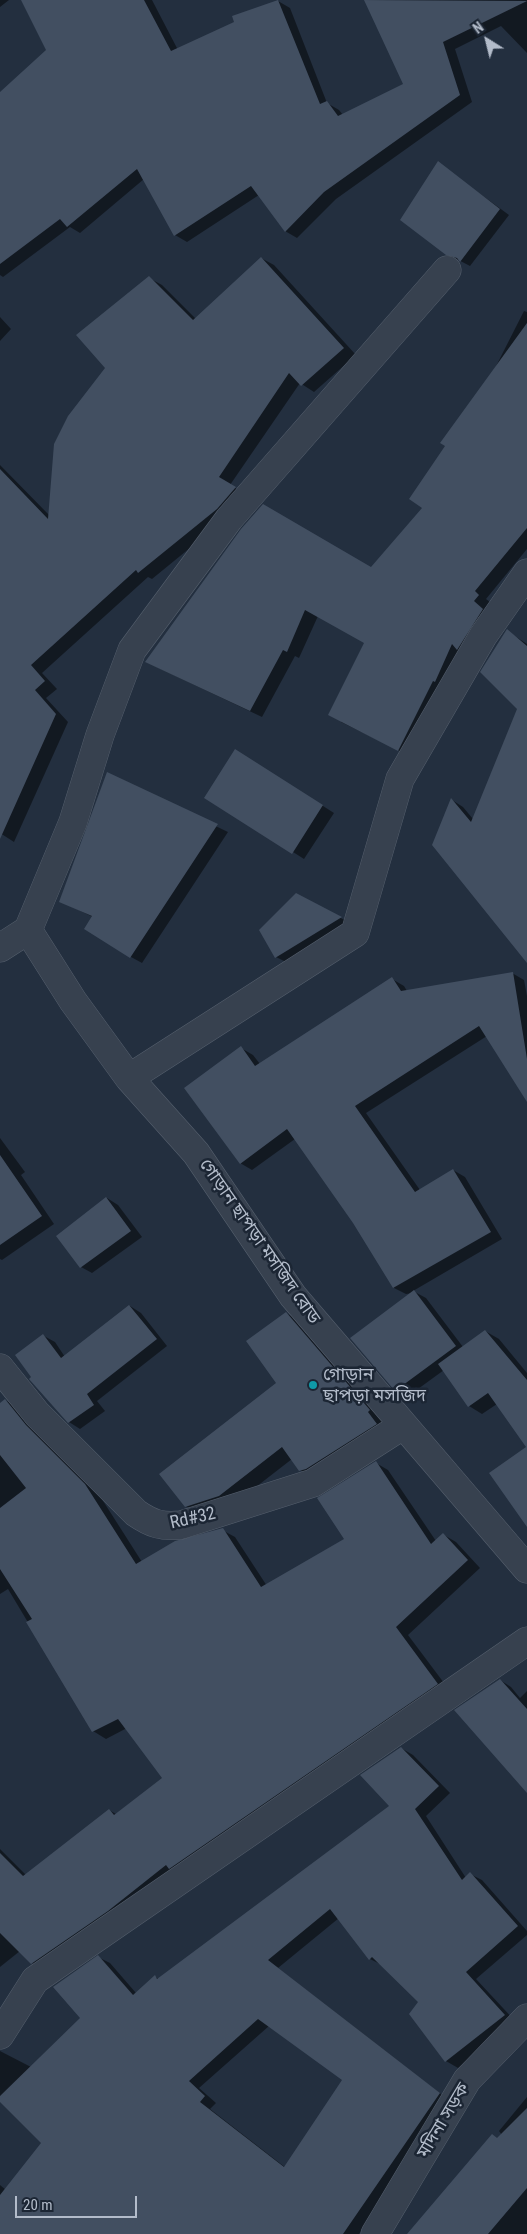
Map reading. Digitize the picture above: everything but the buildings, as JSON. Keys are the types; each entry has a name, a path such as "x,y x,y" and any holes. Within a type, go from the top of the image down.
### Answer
{"street":[{"path":"0,948 28,930 74,822 100,735 132,650 229,519 447,270"},
{"path":"129,1078 355,934 400,779 483,636 527,573"},
{"name":"গোড়ান ছাপড়া মসজিদ রোড","path":"28,930 74,1001 129,1078 196,1152 293,1296 402,1426 527,1569"},
{"name":"Rd#32","path":"0,1368 37,1414 136,1513 151,1524 166,1527 181,1525 312,1484 402,1426"},
{"path":"0,2036 35,1980 527,1642"},
{"name":"মদিনা সড়ক","path":"375,2234 467,2080 527,2018"}],"place":[{"name":"গোড়ান ছাপড়া মসজিদ","path":"313,1385"}]}
